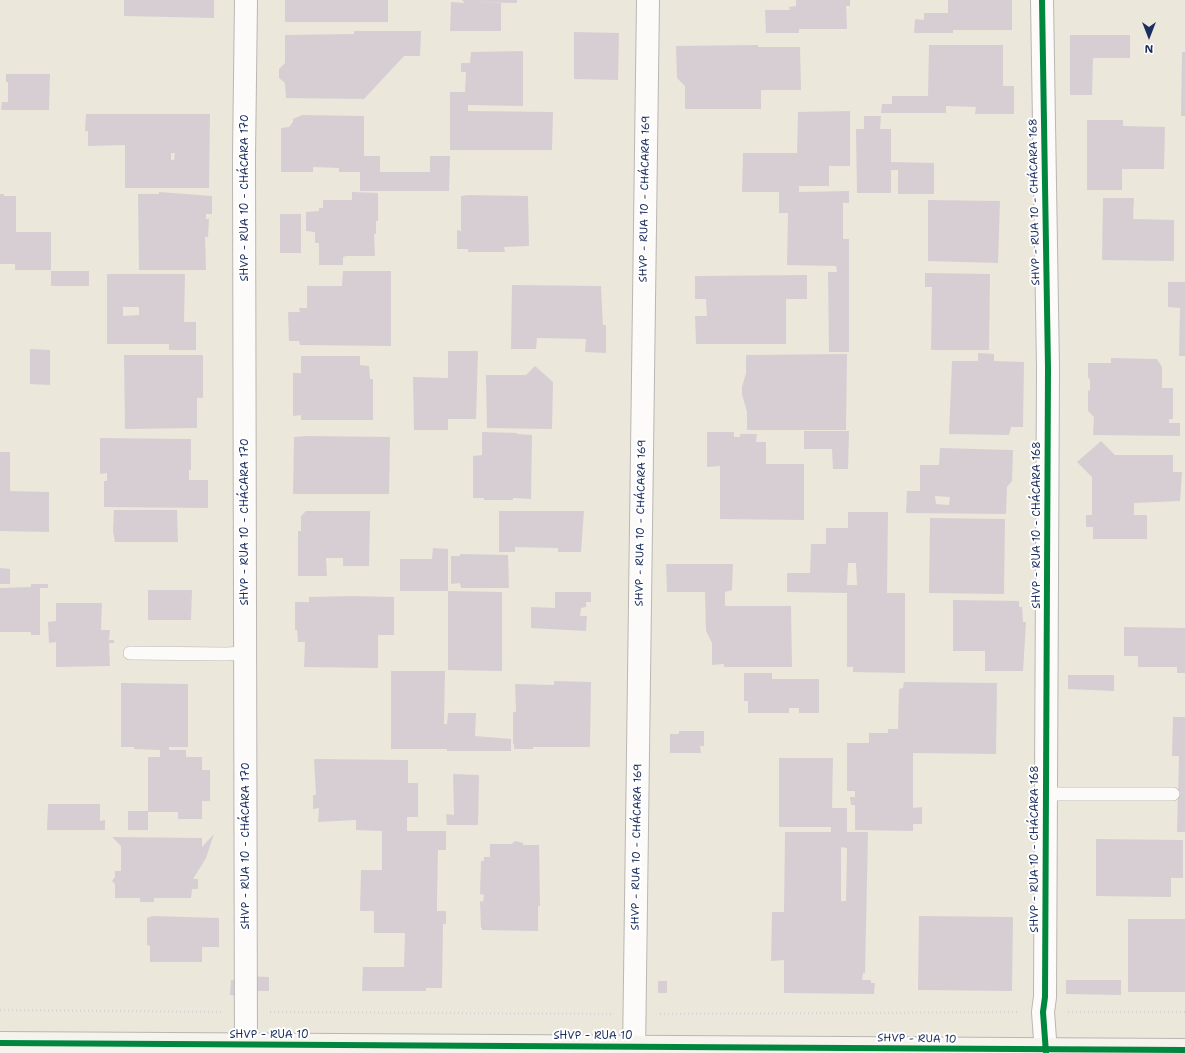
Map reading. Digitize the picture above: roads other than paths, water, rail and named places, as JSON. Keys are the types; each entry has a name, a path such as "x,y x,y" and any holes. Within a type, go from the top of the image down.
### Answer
{"street":[{"name":"SHVP - RUA 10 - CHÁCARA 170","path":"246,0 244,157 246,1049"},
{"name":"SHVP - RUA 10 - CHÁCARA 169","path":"633,1050 648,0"},
{"name":"SHVP - RUA 10 - CHÁCARA 168","path":"1042,0 1048,368 1045,998 1043,1012 1046,1052"},
{"name":"SHVP - RUA 10","path":"0,1043 246,1049 1046,1052 1185,1050"}],"lane":[{"path":"130,653 245,653"},
{"path":"1045,794 1173,794"}]}
